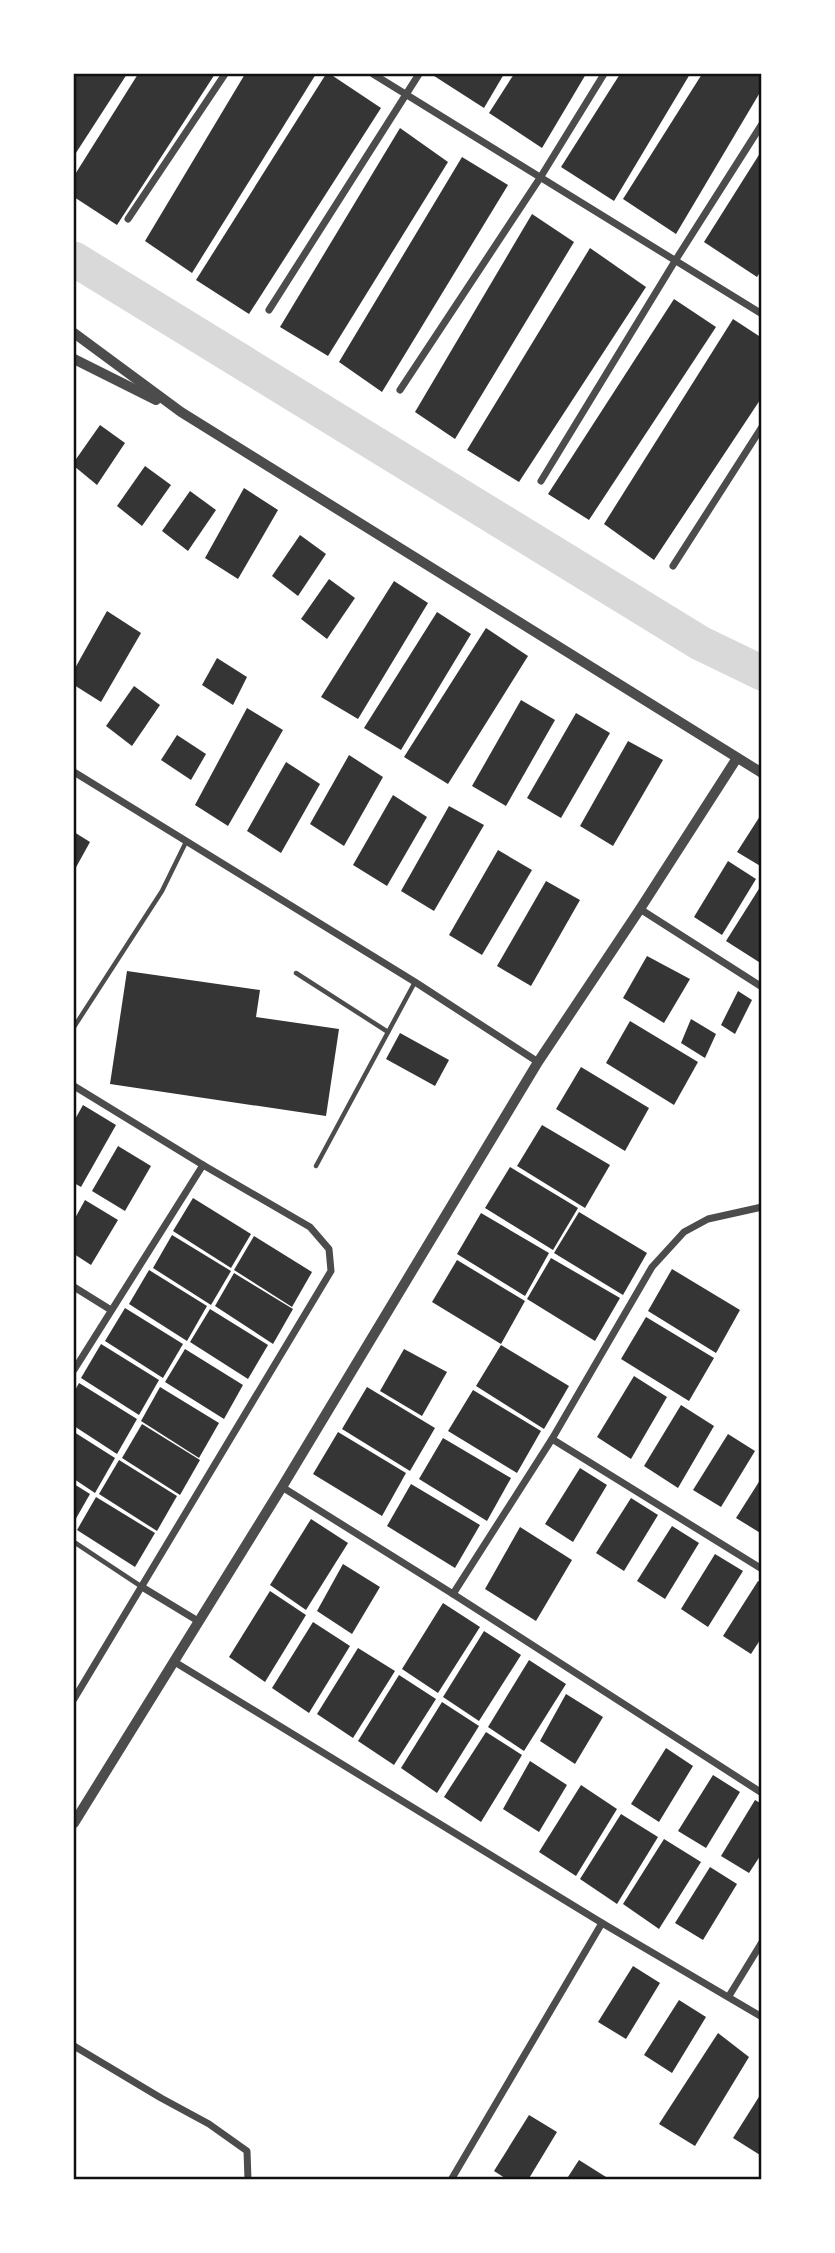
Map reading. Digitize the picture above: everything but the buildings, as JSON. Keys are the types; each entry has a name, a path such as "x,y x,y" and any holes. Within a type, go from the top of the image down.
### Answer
{"street":[{"path":"128,219 225,74"},
{"path":"373,74 761,314"},
{"path":"269,310 419,74"},
{"path":"400,390 540,178 604,74"},
{"path":"541,481 761,124"},
{"path":"74,332 181,412 761,773"},
{"path":"74,359 181,412"},
{"path":"673,566 761,427"},
{"path":"74,1823 282,1487 538,1062 737,758"},
{"path":"74,772 415,982 538,1062"},
{"path":"640,909 761,987"},
{"path":"74,1086 310,1227 329,1249 331,1271 74,1699"},
{"path":"74,1370 203,1165"},
{"path":"453,1594 552,1439 652,1267 684,1232 708,1219 761,1208"},
{"path":"74,1287 111,1310"},
{"path":"552,1439 761,1570"},
{"path":"282,1487 761,1793"},
{"path":"142,1587 198,1621"},
{"path":"173,1661 761,2017"},
{"path":"451,2179 602,1923"},
{"path":"729,1996 761,1942"},
{"path":"74,2046 209,2124 247,2151 248,2179"}],"lane":[{"path":"74,1027 162,891 186,842"},
{"path":"296,973 388,1032"},
{"path":"316,1166 415,982"},
{"path":"74,1542 142,1587"}],"waterway":[{"path":"74,259 700,643 762,673"}]}
